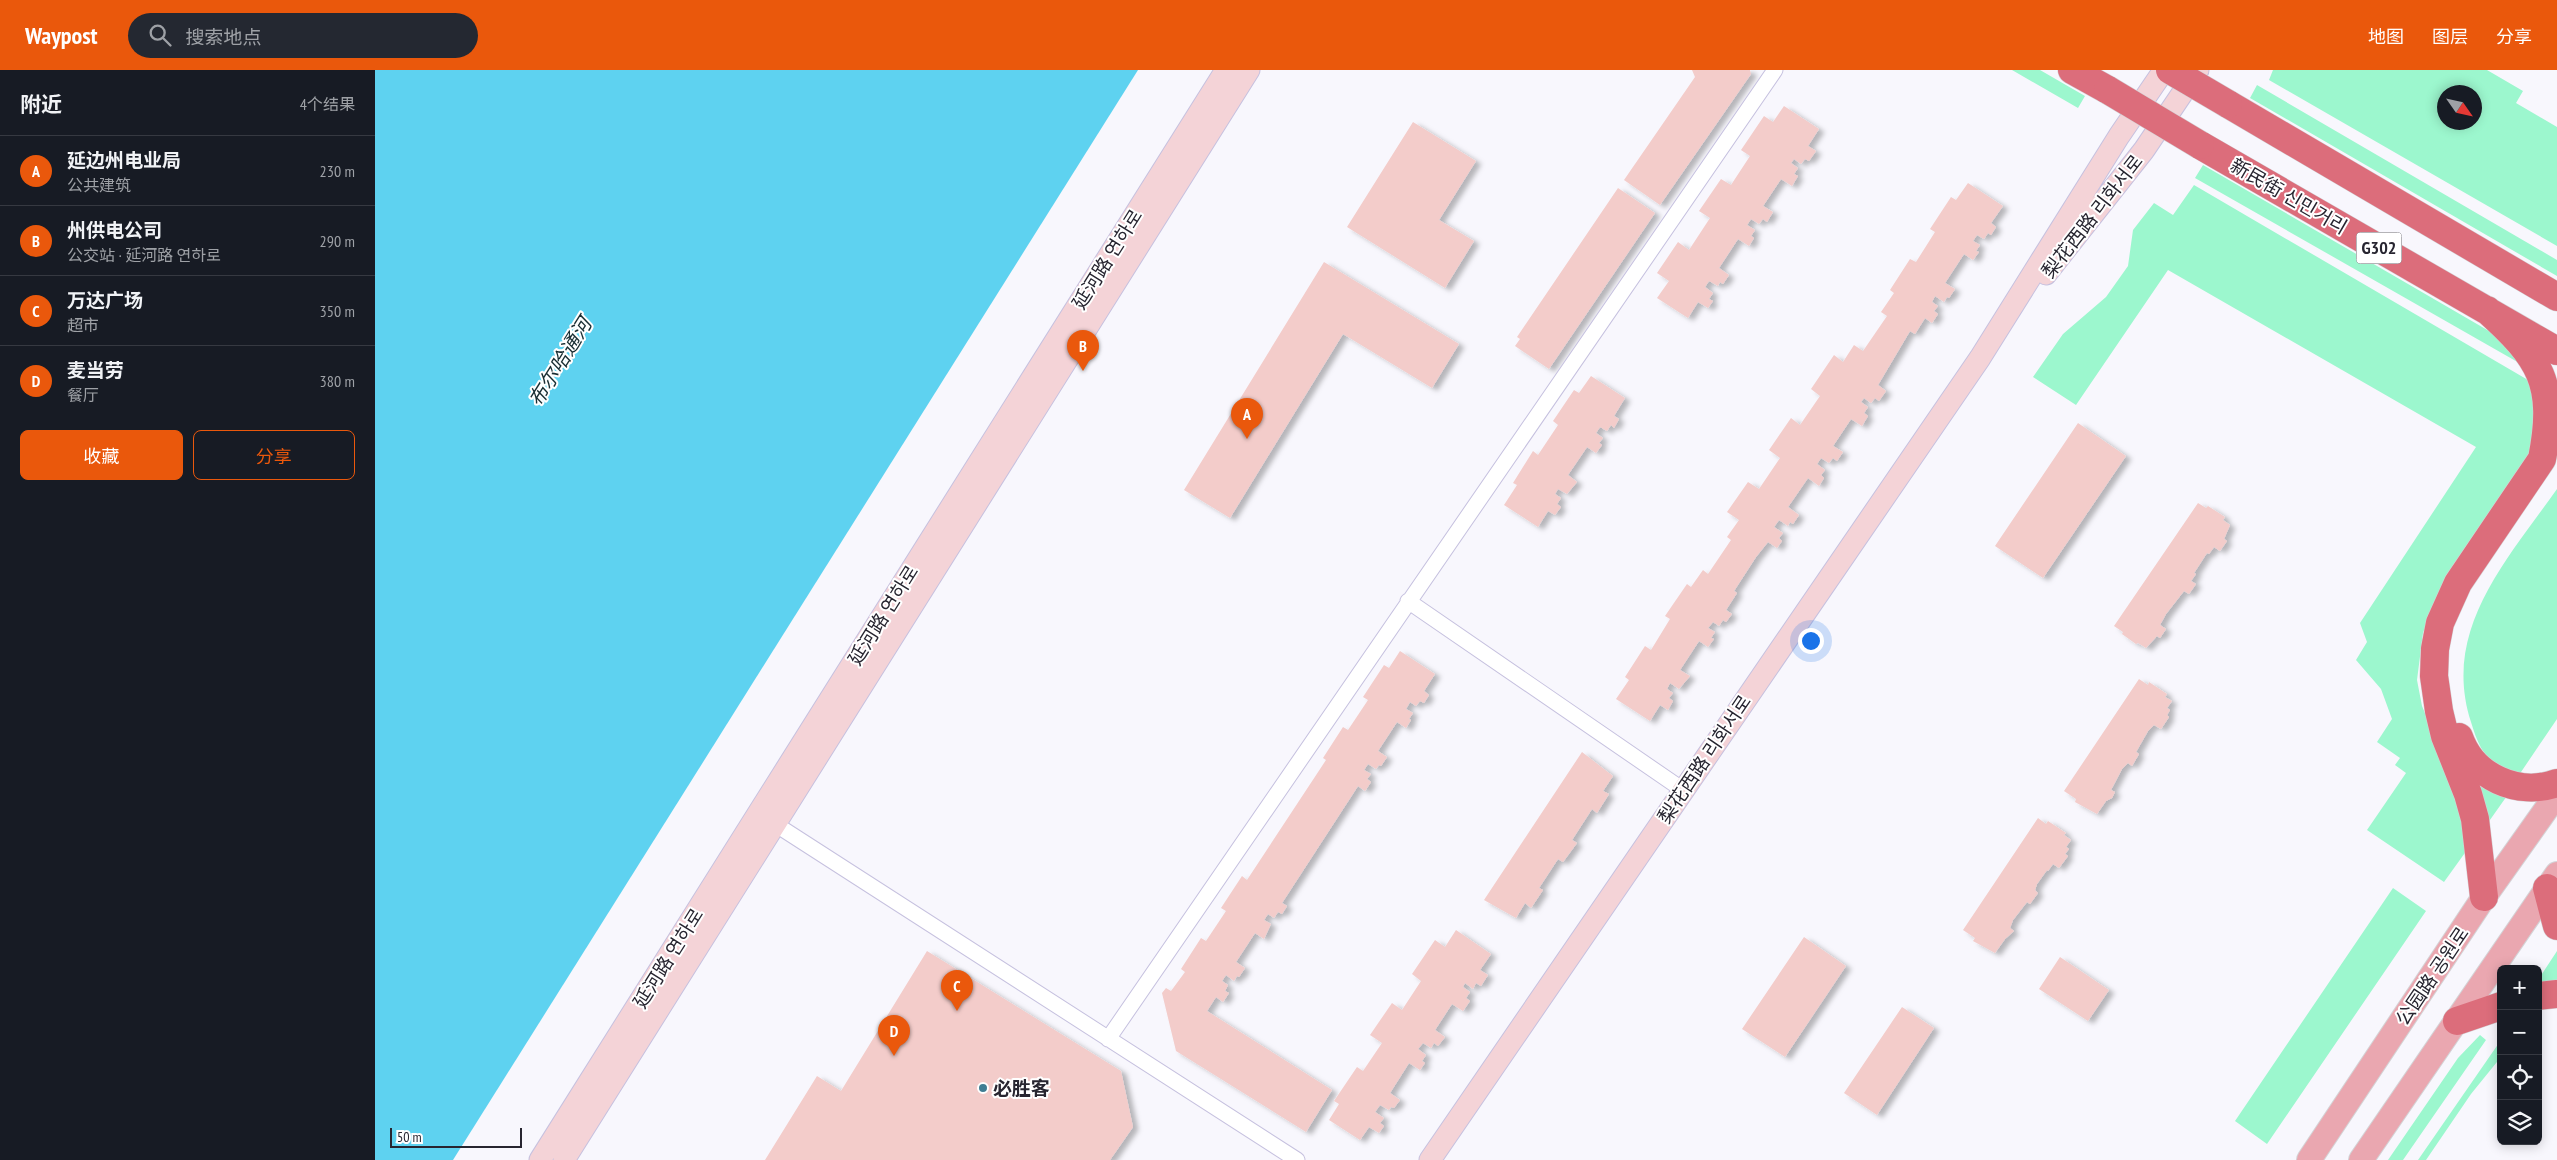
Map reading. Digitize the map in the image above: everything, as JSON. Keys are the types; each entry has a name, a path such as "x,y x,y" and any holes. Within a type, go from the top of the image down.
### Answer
{"highway":[{"name":"新民街 신민거리","path":"2072,70 2557,351"},
{"name":"G302","path":"2170,70 2555,296"},
{"path":"2484,897 2475,819 2468,794 2447,745 2439,711 2434,676 2435,649 2446,607 2458,583 2542,459 2555,410 2552,386 2545,368 2523,343 2487,310"},
{"path":"2557,460 2464,601 2451,646 2448,694 2461,742 2482,771 2499,782 2521,787 2546,787 2557,782"},
{"path":"2552,881 2557,926"},
{"path":"2542,996 2557,994"},
{"path":"2457,1021 2497,1007"}],"main road":[{"name":"延河路 연하로","path":"541,1160 1226,70"},
{"name":"延河路 연하로","path":"564,1160 1249,70"},
{"name":"梨花西路 리화서로","path":"1430,1160 1980,358 2119,136 2164,70"},
{"name":"梨花西路 리화서로","path":"1980,358 2144,150 2198,70"},
{"name":"公园路 공원로","path":"2309,1160 2484,897 2557,794"},
{"path":"2361,1160 2552,881"}],"street":[{"path":"1108,1039 1775,70"},
{"path":"1408,601 1683,790"},
{"path":"775,824 1297,1160"}],"green space":[{"path":"2012,70 2040,70 2085,96 2078,108"},
{"path":"2273,70 2487,70 2523,91 2516,103 2557,127 2557,246 2269,80"},
{"path":"2257,85 2557,260 2557,276 2250,98"},
{"path":"2203,165 2489,331 2501,339 2528,368 2195,178"},
{"path":"2194,185 2540,387 2529,455 2433,606 2423,633 2417,680 2422,706 2454,782 2467,850 2444,882 2367,830 2406,773 2395,765 2400,758 2377,742 2392,719 2381,689 2356,660 2367,642 2360,623 2476,447 2168,270 2076,405 2033,377 2063,334 2106,297 2128,266 2133,230 2154,203 2173,215"},
{"path":"2557,489 2557,719 2519,775 2493,762 2478,742 2471,722 2464,688 2465,657 2472,627 2484,598 2518,542"},
{"path":"2477,779 2509,793 2485,827"},
{"path":"2393,888 2426,911 2267,1144 2235,1121"},
{"path":"2557,951 2557,985 2542,987 2542,974"},
{"path":"2480,1035 2486,1040 2403,1160 2388,1160 2458,1058"},
{"path":"2497,1046 2497,1062 2471,1094 2426,1160 2418,1160"}],"water":[{"name":"布尔哈通河","path":"375,70 1138,70 453,1160 375,1160"}],"building":[{"path":"1692,70 1750,70 1751,74 1660,205 1624,180 1695,77"},
{"path":"1784,106 1819,129 1808,146 1816,151 1809,161 1805,159 1801,164 1794,159 1791,163 1798,168 1794,174 1798,176 1792,186 1781,179 1763,206 1773,212 1767,222 1763,219 1759,224 1751,219 1747,225 1755,230 1751,236 1754,238 1749,246 1738,239 1719,268 1729,275 1723,284 1720,282 1718,286 1709,281 1705,287 1713,293 1709,299 1713,301 1708,308 1698,302 1688,318 1657,298 1669,281 1657,273 1678,242 1689,250 1710,218 1699,211 1721,179 1731,185 1750,156 1741,150 1764,116 1773,122"},
{"path":"1413,122 1476,161 1439,220 1474,241 1445,288 1347,227"},
{"path":"1968,183 2003,206 1991,223 1996,227 1991,235 1988,233 1984,239 1977,235 1973,241 1980,245 1976,251 1979,252 1973,260 1964,254 1945,283 1955,289 1949,298 1947,297 1944,302 1935,296 1932,302 1938,306 1934,311 1938,314 1932,323 1925,318 1915,334 1910,331 1878,385 1886,391 1879,401 1875,398 1871,403 1864,398 1861,402 1868,407 1864,413 1868,416 1862,426 1851,419 1833,446 1843,452 1837,461 1833,458 1829,463 1821,458 1817,464 1825,470 1821,475 1824,478 1819,486 1808,478 1788,507 1799,515 1793,524 1790,522 1788,526 1779,520 1774,527 1783,533 1779,538 1782,541 1777,548 1768,542 1756,557 1734,591 1737,593 1726,610 1732,614 1726,622 1723,620 1719,626 1713,622 1708,628 1715,632 1711,638 1714,639 1708,647 1699,641 1680,670 1690,676 1679,689 1670,683 1667,689 1673,693 1669,698 1673,701 1668,710 1660,705 1650,721 1616,699 1629,680 1625,677 1645,646 1651,650 1670,619 1665,616 1687,584 1691,587 1703,570 1708,574 1731,540 1727,537 1739,520 1727,512 1748,482 1759,489 1780,458 1769,450 1791,418 1800,425 1820,396 1811,389 1834,355 1843,362 1854,345 1863,351 1887,316 1881,312 1894,293 1890,290 1910,259 1916,262 1935,232 1930,229 1951,197 1956,200"},
{"path":"1618,188 1655,213 1549,369 1515,346 1520,339 1517,337"},
{"path":"1324,262 1459,344 1432,388 1343,334 1230,518 1184,490"},
{"path":"1591,376 1625,398 1614,416 1619,419 1614,428 1611,425 1607,431 1600,427 1596,433 1603,438 1599,443 1602,445 1596,453 1587,447 1568,475 1577,482 1567,494 1558,489 1555,494 1561,498 1557,504 1561,507 1555,515 1548,511 1538,527 1504,505 1517,485 1513,483 1533,451 1538,455 1558,425 1553,421 1574,390 1579,393"},
{"path":"2078,423 2126,456 2043,578 1995,546"},
{"path":"2198,503 2206,508 2208,506 2225,517 2223,520 2230,525 2224,539 2227,541 2220,551 2214,547 2209,554 2207,553 2191,581 2196,584 2189,594 2184,591 2166,614 2160,625 2166,629 2160,638 2157,636 2146,648 2138,643 2136,644 2114,626"},
{"path":"1400,651 1435,674 1424,691 1429,695 1424,703 1420,701 1416,706 1410,702 1406,709 1413,713 1406,728 1397,722 1378,751 1387,757 1381,766 1379,765 1376,769 1368,764 1364,770 1371,774 1367,779 1371,782 1365,791 1358,786 1282,903 1287,906 1282,914 1278,912 1274,918 1268,914 1264,920 1271,924 1264,939 1255,933 1236,962 1245,968 1239,977 1237,976 1234,981 1226,975 1222,981 1228,985 1225,991 1229,993 1223,1002 1216,997 1207,1011 1332,1090 1306,1132 1176,1051 1162,993 1166,988 1171,991 1185,972 1181,969 1201,938 1206,941 1226,911 1221,908 1242,876 1247,880 1326,760 1323,758 1343,727 1348,730 1368,700 1363,697 1384,665 1389,668"},
{"path":"2139,679 2148,685 2149,682 2167,694 2165,697 2172,701 2167,708 2170,710 2167,715 2169,717 2161,729 2154,725 2148,731 2136,752 2139,754 2132,766 2128,763 2122,769 2111,790 2115,792 2112,798 2106,801 2097,814 2075,802 2076,799 2064,791"},
{"path":"1582,752 1613,776 1603,791 1609,794 1597,813 1592,809 1572,840 1577,843 1563,862 1558,859 1539,888 1543,890 1531,908 1525,903 1516,918 1484,900"},
{"path":"2038,818 2046,824 2048,821 2066,833 2064,835 2071,840 2066,847 2069,849 2065,854 2068,856 2059,868 2053,864 2047,870 2037,884 2035,890 2038,893 2030,904 2027,902 2013,920 2010,928 2014,931 2005,939 1995,953 1973,941 1975,938 1963,930"},
{"path":"1456,930 1491,954 1480,970 1488,975 1481,986 1476,983 1473,989 1465,983 1463,987 1470,992 1466,998 1470,1001 1463,1011 1452,1004 1435,1030 1445,1037 1438,1046 1434,1043 1431,1048 1423,1043 1418,1049 1426,1055 1422,1061 1425,1063 1420,1070 1409,1063 1390,1093 1400,1100 1394,1108 1391,1107 1389,1110 1380,1105 1375,1112 1384,1118 1380,1123 1384,1126 1379,1133 1369,1127 1360,1140 1329,1120 1339,1104 1334,1101 1357,1067 1363,1071 1382,1043 1370,1035 1392,1003 1402,1010 1421,981 1412,974 1435,940 1445,947"},
{"path":"1804,937 1846,966 1785,1057 1742,1029"},
{"path":"927,951 1121,1071 1133,1127 1110,1160 765,1160 817,1076 841,1091"},
{"path":"2060,957 2109,990 2088,1021 2039,989"},
{"path":"1902,1007 1934,1028 1877,1115 1844,1093"}],"place":[{"name":"州供电公司","path":"1083,371"},
{"name":"延边州电业局","path":"1247,439"},
{"name":"万达广场","path":"957,1011"},
{"name":"麦当劳","path":"894,1056"},
{"name":"必胜客","path":"983,1088"}]}
